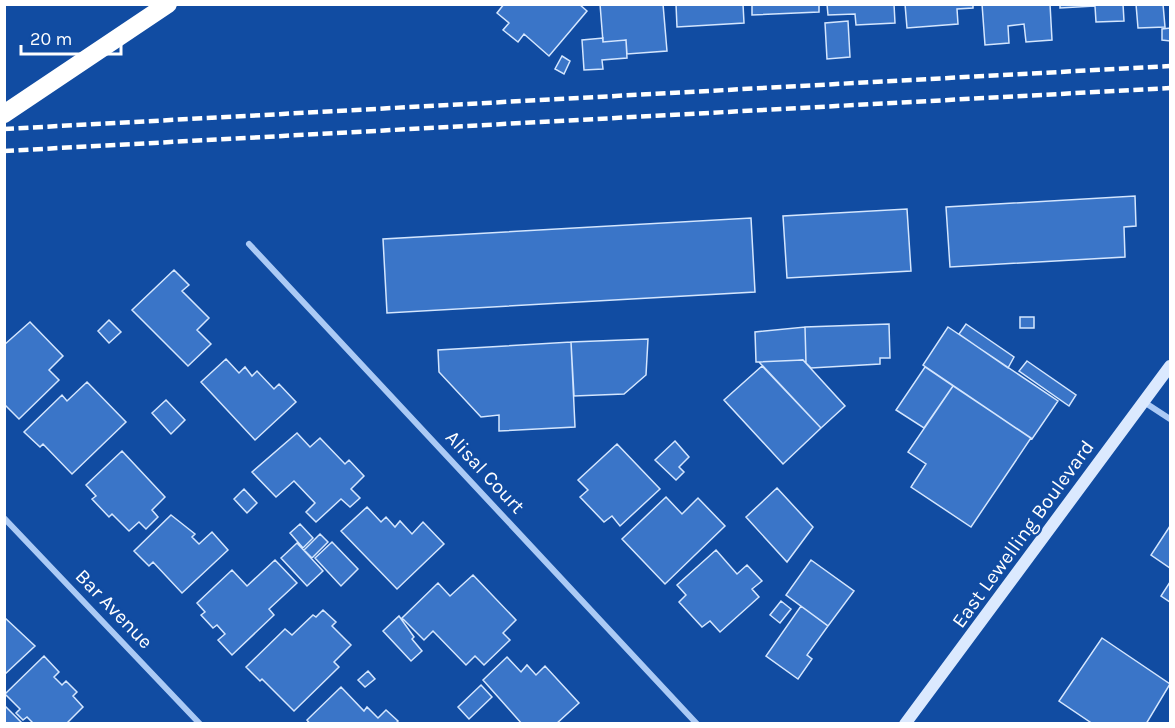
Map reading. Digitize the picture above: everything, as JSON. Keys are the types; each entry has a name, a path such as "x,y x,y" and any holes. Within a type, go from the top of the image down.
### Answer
{"highway":[{"path":"4,114 168,4"}],"main road":[{"name":"East Lewelling Boulevard","path":"906,723 1170,366"}],"street":[{"name":"Alisal Court","path":"249,244 697,723"},
{"path":"1144,402 1170,419"},
{"name":"Bar Avenue","path":"4,518 200,723"}],"building":[{"path":"504,4 579,4 587,11 549,56 524,34 518,42 503,30 509,23 497,13"},
{"path":"600,4 663,4 667,51 627,54 626,40 603,42"},
{"path":"676,4 743,4 744,23 677,27"},
{"path":"752,4 819,4 819,12 752,15"},
{"path":"827,4 894,4 895,23 856,25 855,14 828,15"},
{"path":"905,4 973,4 973,8 957,9 958,24 907,28"},
{"path":"982,4 1050,4 1052,40 1026,42 1024,24 1008,26 1009,43 985,45"},
{"path":"1060,4 1123,4 1124,21 1096,22 1095,6 1060,8"},
{"path":"1136,4 1163,4 1165,27 1138,28"},
{"path":"848,21 850,57 827,59 825,23"},
{"path":"1170,28 1170,41 1162,40 1162,29"},
{"path":"603,38 603,42 626,40 627,58 602,60 603,69 584,70 582,40"},
{"path":"562,56 570,61 564,74 555,69"},
{"path":"1135,196 1136,226 1124,227 1125,257 950,267 946,207"},
{"path":"907,209 911,271 787,278 783,216"},
{"path":"751,218 755,292 387,313 383,239"},
{"path":"174,270 189,285 182,291 209,318 197,330 211,344 188,366 132,310"},
{"path":"1020,317 1034,317 1034,328 1020,328"},
{"path":"109,320 121,332 109,343 98,331"},
{"path":"30,322 63,356 49,370 59,380 19,419 4,404 4,345"},
{"path":"889,324 890,358 880,358 880,364 811,368 806,363 805,327"},
{"path":"966,324 1014,357 1008,368 959,334"},
{"path":"805,327 806,363 803,360 756,362 755,332"},
{"path":"948,327 1058,401 1032,439 923,365"},
{"path":"648,339 646,375 624,394 574,396 571,342"},
{"path":"571,342 575,427 499,431 499,415 481,417 439,372 438,350"},
{"path":"226,359 239,373 245,367 252,376 257,371 274,389 279,384 296,402 255,440 201,382"},
{"path":"803,360 845,406 821,428 759,362"},
{"path":"1027,361 1076,395 1069,406 1019,371"},
{"path":"762,366 821,428 783,464 724,400"},
{"path":"925,367 953,386 924,428 896,410"},
{"path":"87,382 126,422 72,474 43,444 40,447 24,432 62,395 67,401"},
{"path":"953,386 1031,438 971,527 911,487 926,464 908,452"},
{"path":"166,400 185,420 171,434 152,413"},
{"path":"297,433 310,447 320,438 345,464 349,460 364,476 351,489 360,498 350,507 341,499 316,522 306,512 315,503 294,481 276,497 252,472"},
{"path":"675,441 689,457 679,467 684,472 676,480 655,460"},
{"path":"617,444 660,489 620,526 612,516 604,522 580,497 588,490 578,480"},
{"path":"122,451 165,497 152,510 158,517 146,529 139,522 129,531 112,514 109,517 92,499 96,496 86,485"},
{"path":"777,488 813,527 787,562 746,517"},
{"path":"244,489 257,503 247,513 234,499"},
{"path":"666,497 682,514 698,498 725,526 665,584 622,539"},
{"path":"367,507 381,522 386,517 395,527 400,521 412,534 423,522 444,544 397,589 341,531"},
{"path":"171,515 195,534 192,537 199,544 212,532 228,550 182,593 153,562 149,566 134,551"},
{"path":"300,524 313,538 303,548 290,533"},
{"path":"1170,526 1170,568 1151,555"},
{"path":"320,534 328,542 312,558 304,550"},
{"path":"332,542 358,569 341,586 315,558"},
{"path":"297,543 323,571 307,586 281,558"},
{"path":"716,550 737,574 747,565 762,581 752,589 759,597 720,632 710,621 702,627 679,602 686,595 677,585"},
{"path":"275,560 297,583 269,609 274,615 232,655 218,640 225,634 217,625 213,628 201,615 205,612 197,603 232,570 247,586"},
{"path":"811,560 854,591 828,626 786,595"},
{"path":"473,575 516,620 503,633 510,640 484,665 475,656 466,665 433,631 424,640 402,618 438,583 450,596"},
{"path":"1170,582 1170,602 1161,596"},
{"path":"781,601 791,609 780,623 770,615"},
{"path":"801,606 828,626 807,655 812,659 798,679 766,656"},
{"path":"323,610 336,622 332,626 351,645 334,662 339,667 294,711 262,679 260,681 246,667 285,629 292,635 313,615 316,617"},
{"path":"399,616 422,651 411,661 383,631"},
{"path":"4,617 35,646 4,675"},
{"path":"1102,638 1170,684 1146,724 1093,724 1059,701"},
{"path":"44,656 59,672 54,677 62,685 66,681 77,692 73,696 83,707 66,724 34,724 27,717 23,720 16,713 20,709 5,694"},
{"path":"507,657 521,672 527,665 536,675 545,666 579,703 556,724 522,724 483,680"},
{"path":"368,671 375,679 365,687 358,680"},
{"path":"481,685 492,697 469,719 458,707"},
{"path":"341,687 364,711 367,707 378,718 386,710 398,721 395,724 310,724 307,720"},
{"path":"4,705 21,722 19,724 4,724"}],"railway":[{"path":"4,129 1170,66"},
{"path":"4,151 1170,88"}]}
